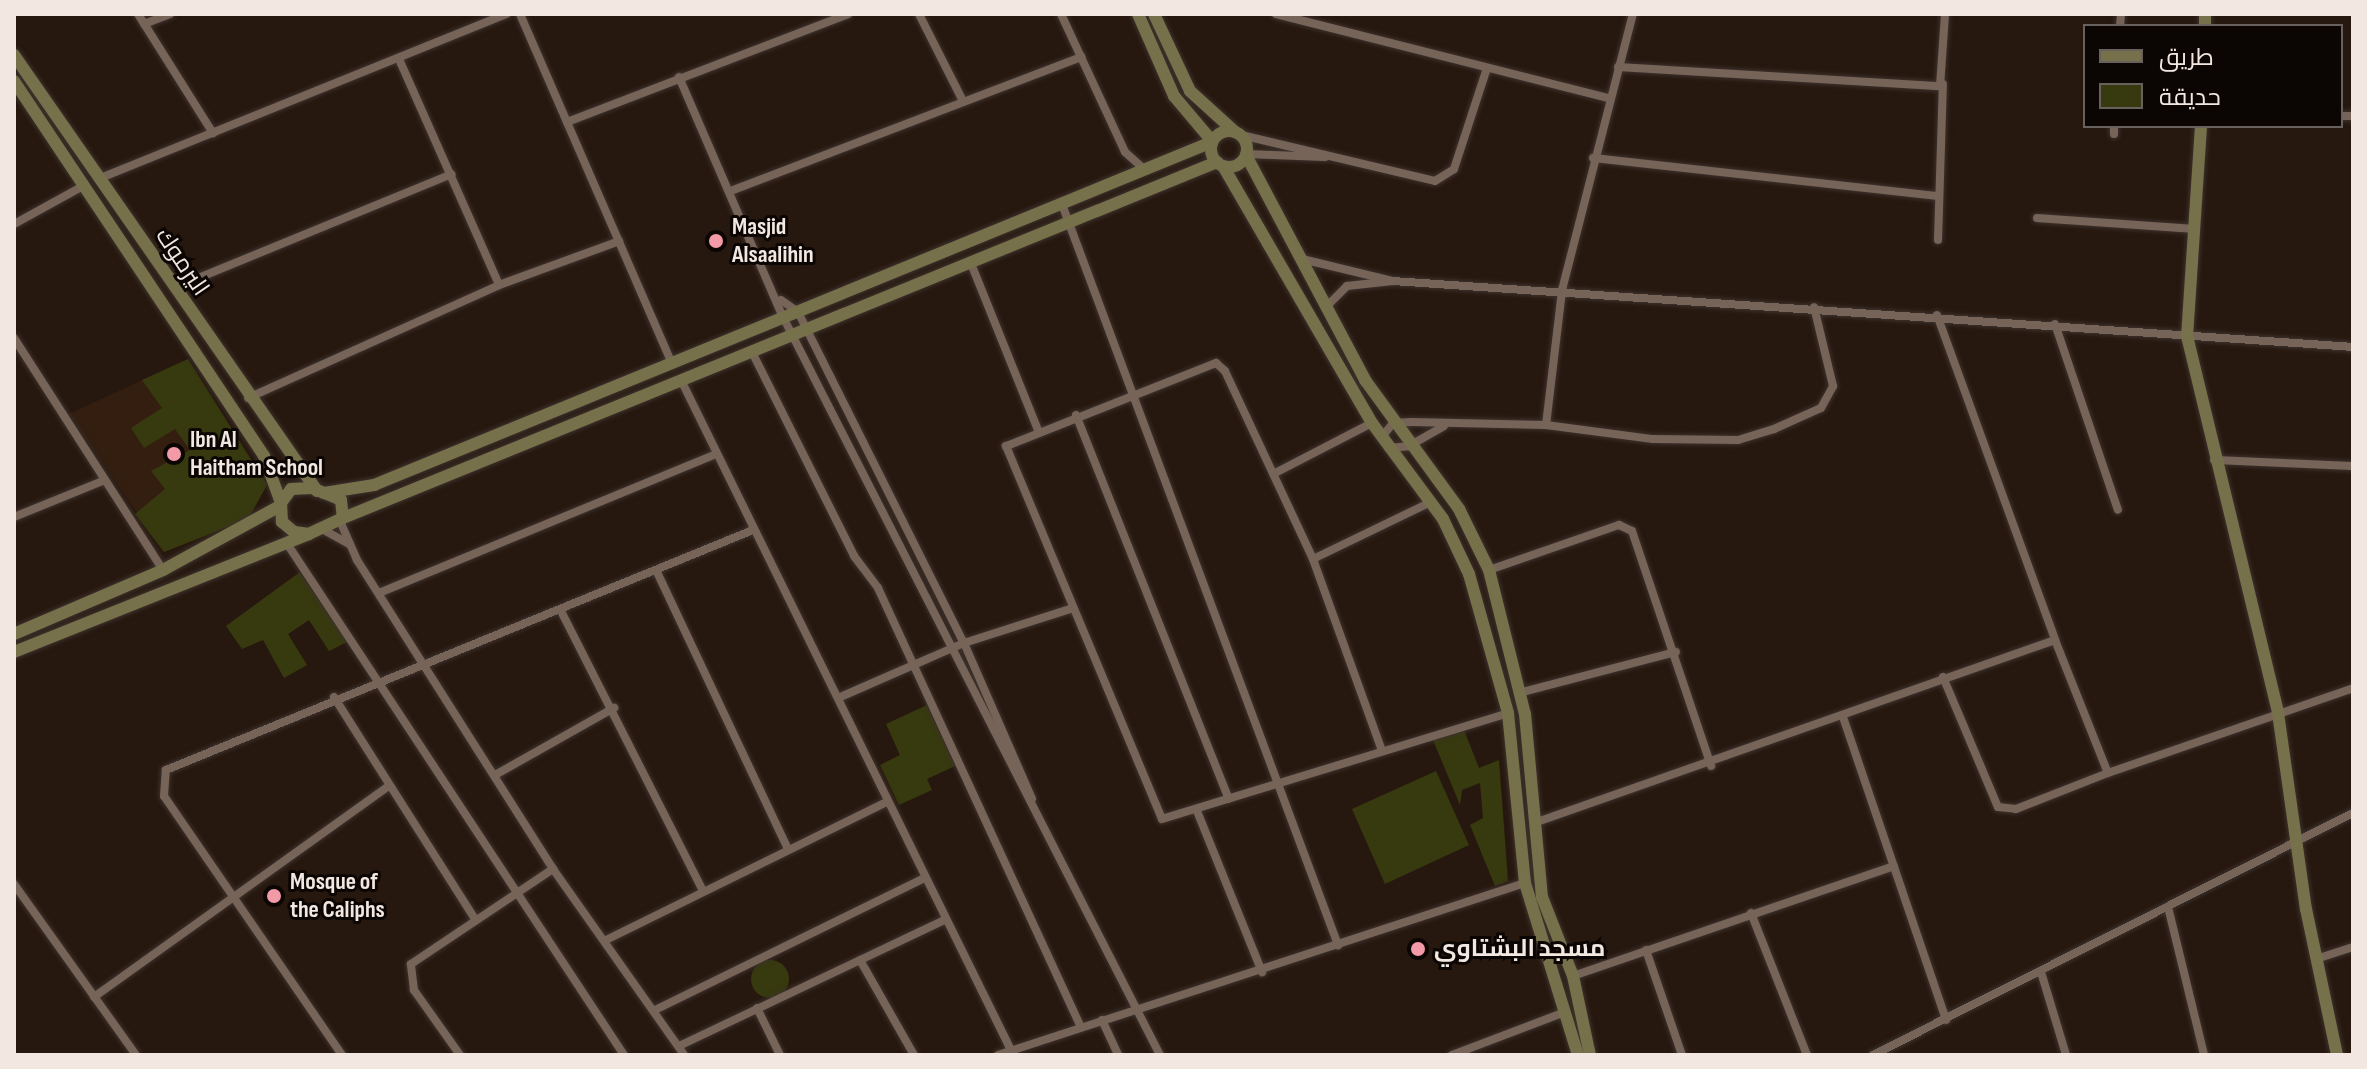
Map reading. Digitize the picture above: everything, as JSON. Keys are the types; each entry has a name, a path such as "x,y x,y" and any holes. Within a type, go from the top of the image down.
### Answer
{"street":[{"path":"138,14 213,133"},
{"path":"144,24 170,14"},
{"path":"98,179 507,14"},
{"path":"520,14 672,364"},
{"path":"567,122 848,14"},
{"path":"919,14 962,99"},
{"path":"1061,14 1125,152 1153,179"},
{"path":"1138,14 1174,96 1212,142 1220,164 1372,423 1431,502 1469,574 1508,713 1525,883 1578,1055"},
{"path":"1276,14 1486,71 1608,98"},
{"path":"1546,425 1562,290 1608,98 1633,14"},
{"path":"1938,240 1945,14"},
{"path":"1155,15 1190,91 1238,133 1326,157 1443,179 1457,161 1486,71"},
{"name":"اليرموك","path":"14,55 19,81 98,179 247,398 321,492 341,500 342,519"},
{"path":"733,190 962,99 1082,57"},
{"path":"399,59 499,285"},
{"path":"1618,67 1943,83"},
{"path":"679,77 733,190 780,300 783,317 799,330 964,643 1027,775 1033,804"},
{"path":"19,81 83,186 264,456 287,528 315,531 349,544"},
{"path":"2201,128 2187,336 2213,460 2278,713 2316,959 2337,1055"},
{"path":"14,652 1127,197 1212,142 1238,133"},
{"path":"1238,133 1296,254 1372,392 1414,443 1489,570 1522,692 1542,897 1573,976 1590,1055"},
{"path":"1125,152 1122,184 1127,197"},
{"path":"15,632 163,570 280,504 298,487 321,492 374,485 783,317 1122,184 1220,164 1246,155 1326,157"},
{"path":"1593,158 1939,196"},
{"path":"174,288 452,174"},
{"path":"14,224 83,186"},
{"path":"1063,207 1338,945"},
{"path":"2037,218 2195,229"},
{"path":"247,398 499,285 619,241"},
{"path":"1296,254 1393,281"},
{"path":"970,261 1038,430"},
{"path":"1324,308 1347,286 1393,281 1937,315 2353,347"},
{"path":"780,300 798,312"},
{"path":"1399,422 1546,425 1724,440 1784,425 1821,408 1833,386 1814,307"},
{"path":"798,312 799,330 954,647 1160,1055"},
{"path":"1937,315 2055,640 2108,773"},
{"path":"2055,324 2118,510"},
{"path":"14,338 163,570"},
{"path":"751,350 913,663 1081,1027"},
{"path":"1381,748 1313,559 1277,472 1216,363 1038,430 1004,451 1152,810 1168,821 1278,780 1508,713"},
{"path":"681,380 838,698 922,879 1011,1050"},
{"path":"1076,415 1229,799"},
{"path":"1385,443 1399,422"},
{"path":"1277,472 1372,423"},
{"path":"1385,443 1414,443 1449,424"},
{"path":"379,593 717,454"},
{"path":"2213,460 2353,466"},
{"path":"14,517 105,480"},
{"path":"1313,559 1431,502"},
{"path":"342,519 349,544 553,869 606,940 684,1055"},
{"path":"1489,570 1628,527 1676,652 1711,766"},
{"path":"342,1055 164,796 163,777 189,757 334,697 561,611 753,530"},
{"path":"285,541 514,893 570,963 624,1055"},
{"path":"657,572 788,849"},
{"path":"838,698 964,643 1070,609"},
{"path":"561,611 614,708 703,891"},
{"path":"1534,823 1711,766 1943,677 2055,640"},
{"path":"1522,692 1676,652"},
{"path":"1943,677 1998,807 2016,809 2108,773 2353,688"},
{"path":"334,697 386,788 474,918"},
{"path":"495,775 614,708"},
{"path":"1843,717 1946,1020"},
{"path":"94,997 233,894 386,788"},
{"path":"606,940 887,802"},
{"path":"1197,811 1262,972"},
{"path":"1873,1055 2169,911 2353,813"},
{"path":"1556,982 1894,866"},
{"path":"460,1055 414,990 410,970 474,918 553,869"},
{"path":"655,1010 922,879"},
{"path":"998,1055 1137,1008 1262,972 1525,883"},
{"path":"14,884 136,1055"},
{"path":"2169,911 2204,1055"},
{"path":"1751,913 1807,1055"},
{"path":"679,1046 944,920"},
{"path":"2316,959 2353,947"},
{"path":"1646,950 1682,1055"},
{"path":"860,960 914,1055"},
{"path":"2041,972 2066,1055"},
{"path":"1556,982 1573,976"},
{"path":"757,1008 780,1055"},
{"path":"1452,1055 1565,1012"},
{"path":"1102,1020 1118,1055"}],"shaded area":[{"name":"Ibn Al Haitham School","path":"188,359 267,485 248,519 164,552 69,414"}],"green space":[{"name":"Ibn Al Haitham School","path":"188,359 267,485 248,519 164,552 135,514 165,489 151,471 190,450 175,429 144,448 131,428 162,408 142,380"},
{"path":"300,572 347,642 329,651 309,620 288,634 307,665 284,678 263,640 242,649 226,626"},
{"path":"927,705 955,766 927,779 932,790 899,805 880,765 900,755 886,724"},
{"path":"1464,730 1479,768 1499,760 1508,881 1495,886 1470,825 1483,818 1480,783 1462,790 1460,805 1433,740"},
{"path":"1436,771 1469,845 1385,884 1352,809"},
{"path":"770,960 783,966 789,979 783,992 770,998 757,992 751,979 757,966"}],"place":[{"name":"Masjid Alsaalihin","path":"716,241"},
{"name":"Ibn Al Haitham School","path":"174,454"},
{"name":"Mosque of the Caliphs","path":"274,896"},
{"name":"مسجد البشتاوي","path":"1418,949"}]}
